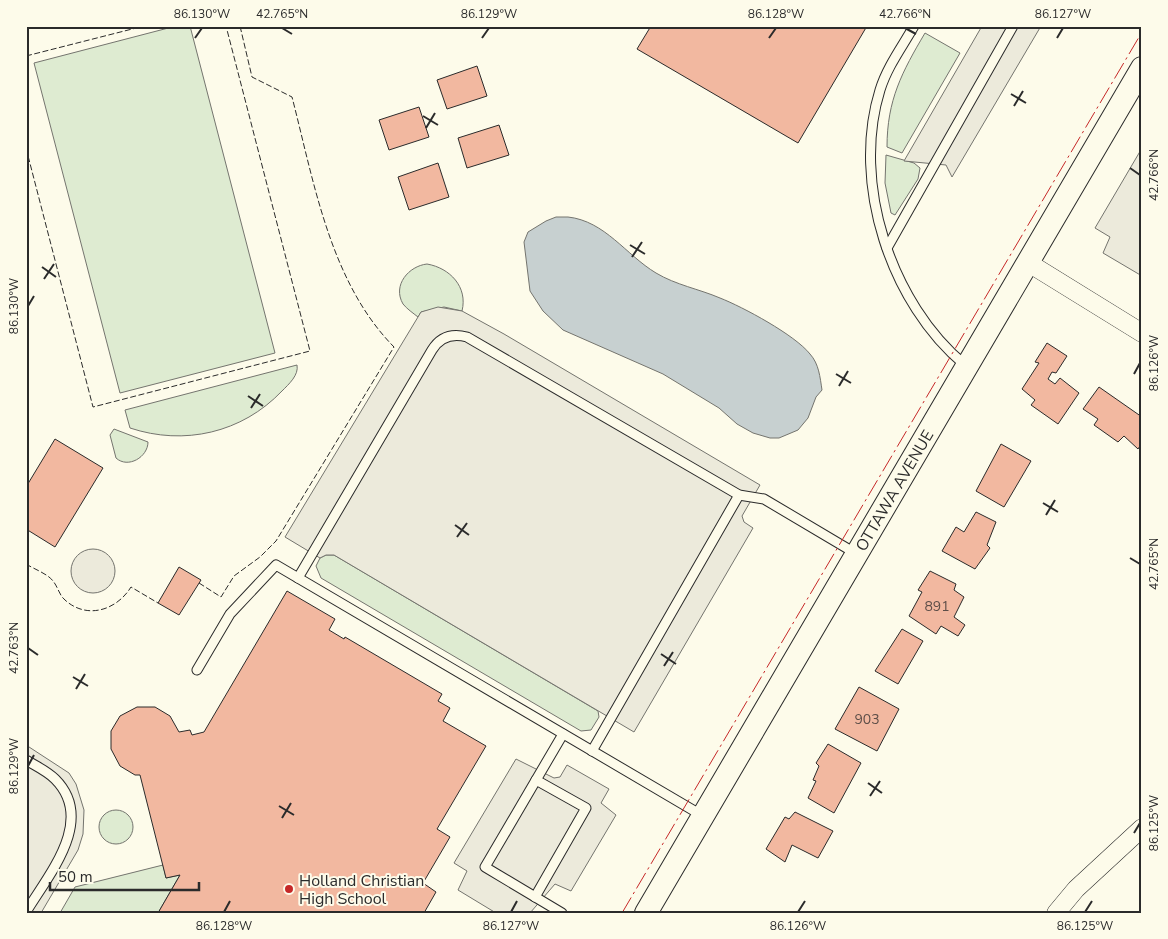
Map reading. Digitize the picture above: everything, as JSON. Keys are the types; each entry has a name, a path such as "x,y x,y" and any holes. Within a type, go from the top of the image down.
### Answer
{"street":[{"name":"OTTAWA AVENUE","path":"646,913 965,365 1142,68"},
{"path":"1027,262 1142,333"},
{"path":"1056,913 1076,889 1142,828"}],"lane":[{"path":"914,26 885,76 875,107 872,150 873,191 887,248 906,295 921,319 944,348 965,365"},
{"path":"887,248 1013,26"},
{"path":"298,578 432,350 441,339 454,335 467,337 739,496 764,500 856,553"},
{"path":"592,751 739,496"},
{"path":"197,670 230,614 276,565 702,816"},
{"path":"562,913 485,867 563,734"},
{"path":"26,760 48,773 60,784 67,796 72,816 67,842 26,912"},
{"path":"535,897 586,808 536,780"}],"green space":[{"path":"176,26 190,26 275,353 120,393 34,63"},
{"path":"925,33 960,53 902,153 887,147 890,115 897,87"},
{"path":"886,155 914,163 920,168 918,179 895,215 891,213 885,183"},
{"path":"427,264 450,274 455,280 462,294 462,311 444,307 421,312 418,317 403,304 400,290 404,278 414,268"},
{"path":"297,365 295,376 282,391 249,417 231,426 211,432 171,436 130,428 125,410"},
{"path":"114,429 148,442 145,452 141,457 131,462 121,461 116,458 110,435"},
{"path":"326,555 334,555 598,711 599,717 591,730 581,731 321,578 316,566 320,558"},
{"path":"116,810 123,811 128,815 132,820 132,834 128,839 123,843 116,844 109,843 104,839 100,834 99,827 100,820 104,815 109,811"},
{"path":"163,865 166,878 180,875 158,913 60,913 75,887"}],"shaded area":[{"path":"982,26 1041,26 952,177 946,165 904,161"},
{"path":"1142,148 1142,276 1103,253 1110,237 1095,228"},
{"path":"556,217 568,217 593,225 604,232 656,273 671,281 742,308 781,330 803,347 810,354 819,371 822,390 816,397 808,418 798,430 779,438 770,438 753,433 737,424 719,408 663,374 563,330 543,311 530,291 524,242 528,232 546,221"},
{"path":"438,307 462,311 504,334 760,485 742,516 744,522 753,528 634,732 334,555 326,555 320,558 285,537 421,312"},
{"path":"97,549 109,555 114,562 114,580 109,587 102,592 89,593 81,590 74,583 71,567 74,559 81,552"},
{"path":"26,745 69,773 76,784 84,810 83,834 78,850 41,913 26,913"},
{"path":"516,759 554,778 560,777 567,765 609,789 601,803 616,815 571,891 555,884 530,913 496,913 458,890 467,871 454,863"}],"building":[{"path":"651,26 867,26 798,143 637,49"},
{"path":"477,66 487,96 447,109 437,80"},
{"path":"419,107 429,137 389,150 379,120"},
{"path":"499,125 509,155 467,168 458,138"},
{"path":"438,163 449,197 409,210 398,177"},
{"path":"1047,343 1067,356 1056,373 1052,372 1048,379 1055,384 1060,378 1079,393 1058,424 1031,405 1035,400 1022,389 1039,363 1035,362"},
{"path":"1099,387 1142,417 1142,443 1138,449 1124,436 1118,442 1094,425 1098,419 1083,409"},
{"path":"55,439 103,468 55,547 26,529 26,487"},
{"path":"1001,444 1031,461 1004,507 976,491"},
{"path":"976,512 996,522 987,545 990,548 975,569 942,551 956,527 964,532"},
{"path":"179,567 201,580 179,615 158,603"},
{"path":"930,571 956,584 954,590 964,597 954,617 965,625 958,636 941,626 936,634 909,616 922,592 918,590"},
{"path":"287,591 335,619 329,630 344,639 345,637 442,694 438,701 450,708 443,721 486,746 437,829 450,837 423,883 436,892 424,913 158,913 180,875 166,878 140,775 135,775 120,766 111,749 111,731 120,716 137,707 155,707 170,716 179,732 190,730 192,735 204,732"},
{"path":"902,629 923,641 898,684 875,671"},
{"path":"859,687 899,709 877,751 835,729"},
{"path":"828,744 861,763 834,813 808,798 816,781 813,780 819,766 816,763"},
{"path":"795,812 833,831 818,858 792,845 785,862 766,849 785,817 789,819"}],"fence":[{"path":"26,56 144,26"},
{"path":"26,148 93,407 310,351 226,26"},
{"path":"199,583 221,597 234,576 260,557 276,541 394,347 372,321 354,292 339,262 317,196 292,97 252,77 240,26"},
{"path":"26,564 51,578 61,596 83,610 101,610 110,606 118,602 131,587 158,603"}],"power":[{"path":"622,913 1142,32"}],"place":[{"name":"Holland Christian High School","path":"289,889"}]}
